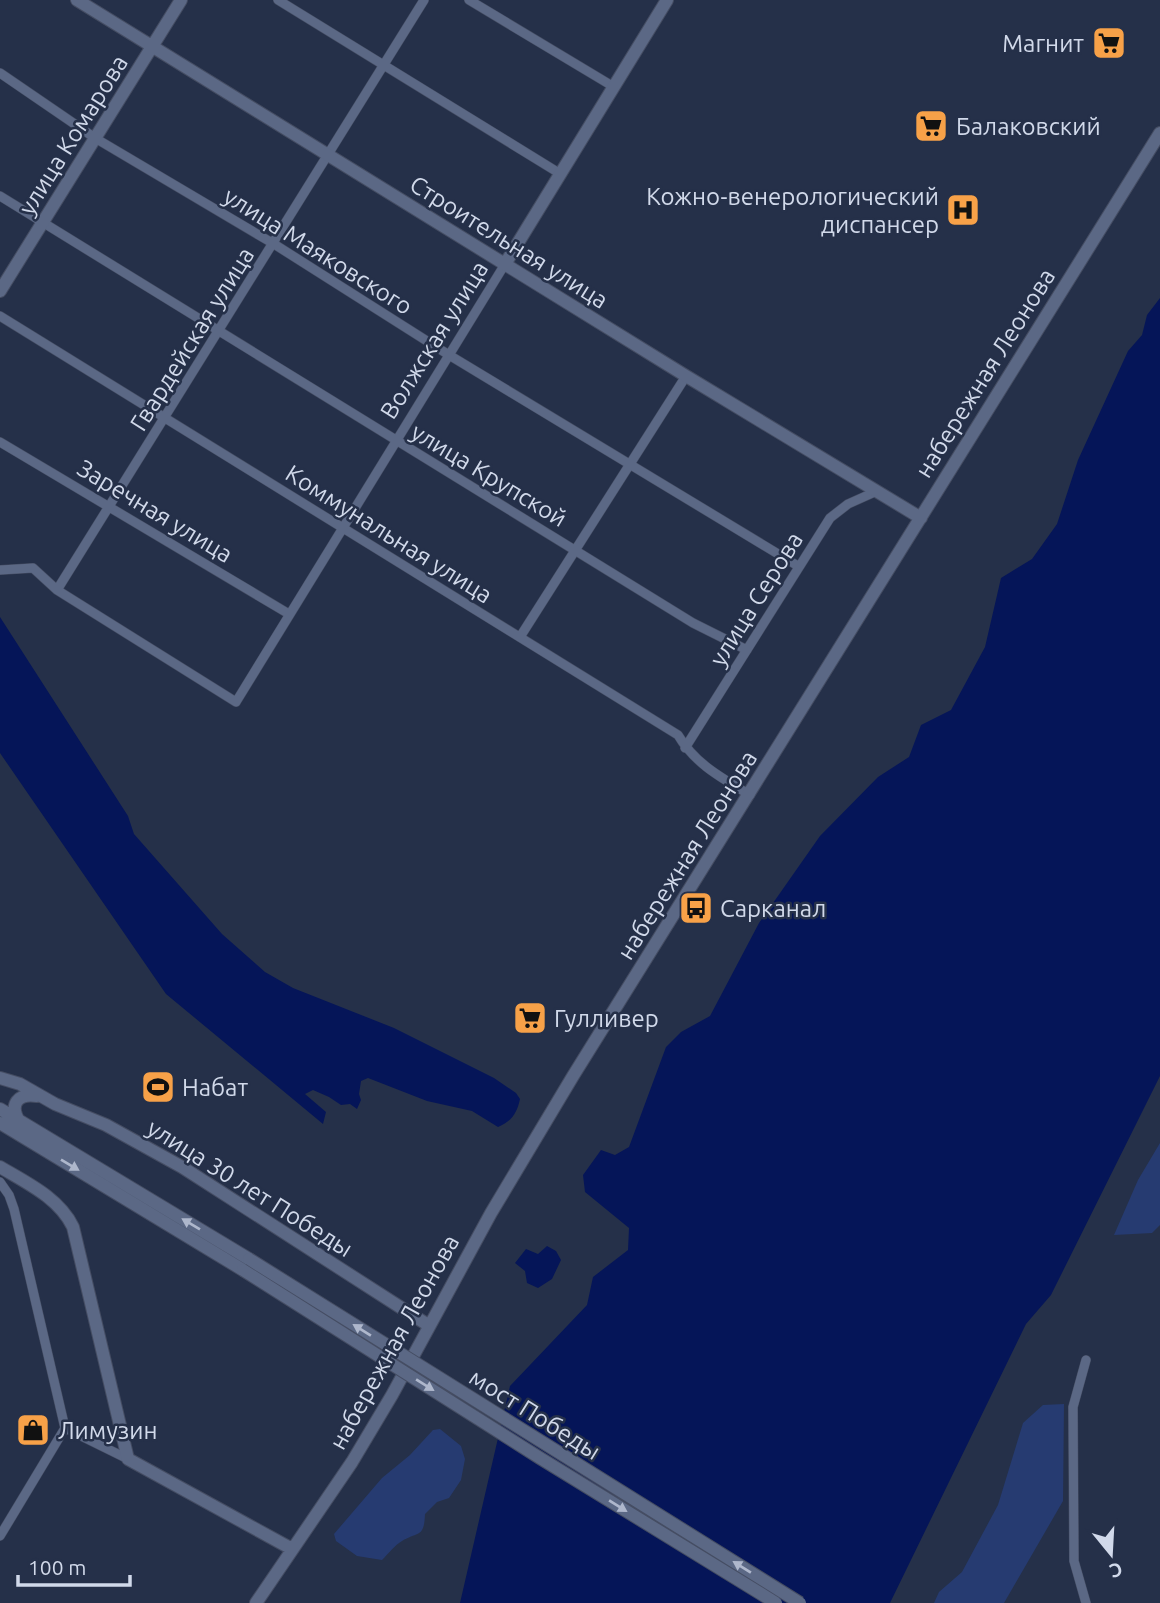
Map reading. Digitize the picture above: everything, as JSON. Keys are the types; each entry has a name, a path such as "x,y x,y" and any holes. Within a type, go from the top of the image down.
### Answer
{"main road":[{"name":"Строительная улица","path":"77,0 921,518"},
{"name":"улица Комарова","path":"0,291 181,0"},
{"name":"Волжская улица","path":"505,264 666,1"},
{"name":"набережная Леонова","path":"256,1603 358,1451 392,1395 491,1213 573,1076 1160,133"},
{"name":"улица 30 лет Победы","path":"0,1078 20,1084 106,1125 182,1167 428,1325"},
{"path":"8,1127 13,1107 19,1098 30,1095 43,1097"},
{"path":"0,1109 8,1127 246,1265 540,1458 776,1603"},
{"path":"0,1166 59,1205 74,1227 128,1460 292,1549"},
{"name":"мост Победы","path":"246,1265 800,1603"}],"street":[{"path":"278,0 559,173"},
{"name":"Гвардейская улица","path":"57,590 424,0"},
{"path":"469,0 614,87"},
{"name":"улица Маяковского","path":"0,73 95,138 274,244 449,355 798,566"},
{"name":"улица Крупской","path":"0,195 693,623 747,650"},
{"name":"Волжская улица","path":"57,590 236,702 505,264"},
{"name":"Коммунальная улица","path":"0,316 678,735 685,748 705,768 750,794"},
{"path":"520,637 686,376"},
{"name":"Заречная улица","path":"0,442 289,614"},
{"name":"улица Серова","path":"685,748 830,518 848,504 877,491"},
{"path":"0,570 33,568 57,590"},
{"path":"0,1182 14,1209 65,1428 0,1536"},
{"path":"1086,1360 1073,1407 1074,1561 1086,1603"},
{"path":"65,1428 128,1460"}],"shaded area":[{"path":"1160,298 1160,1076 1051,1295 1026,1324 890,1603 460,1603 510,1386 587,1305 593,1277 628,1250 629,1228 585,1192 583,1175 601,1150 615,1155 629,1147 666,1047 681,1032 710,1016 759,923 820,836 878,777 909,757 921,725 951,710 985,647 1001,578 1032,559 1057,524 1078,460 1128,351 1142,335 1147,315"},
{"path":"0,617 128,816 134,834 222,934 265,972 293,988 394,1028 494,1078 516,1093 520,1099 510,1119 498,1127 472,1111 427,1101 368,1078 361,1081 361,1100 357,1109 350,1104 341,1105 313,1090 305,1094 326,1112 323,1124 166,994 0,753"},
{"path":"1160,1143 1160,1225 1152,1233 1114,1235 1138,1180"},
{"path":"547,1246 556,1251 561,1260 552,1279 538,1288 527,1283 525,1271 515,1263 526,1249 538,1254"},
{"path":"1064,1404 1063,1501 1004,1603 934,1603 939,1592 962,1572 998,1505 1023,1423 1043,1405"},
{"path":"440,1429 461,1446 465,1459 461,1480 449,1498 437,1502 425,1514 420,1533 399,1543 382,1560 357,1556 336,1541 334,1534 382,1478 410,1455 433,1430"}],"place":[{"name":"Магнит","path":"1109,43"},
{"name":"Балаковский","path":"931,126"},
{"name":"Кожно-венерологический диспансер","path":"963,210"},
{"name":"Сарканал","path":"696,908"},
{"name":"Гулливер","path":"530,1018"},
{"name":"Набат","path":"158,1087"},
{"name":"Лимузин","path":"33,1430"}]}
